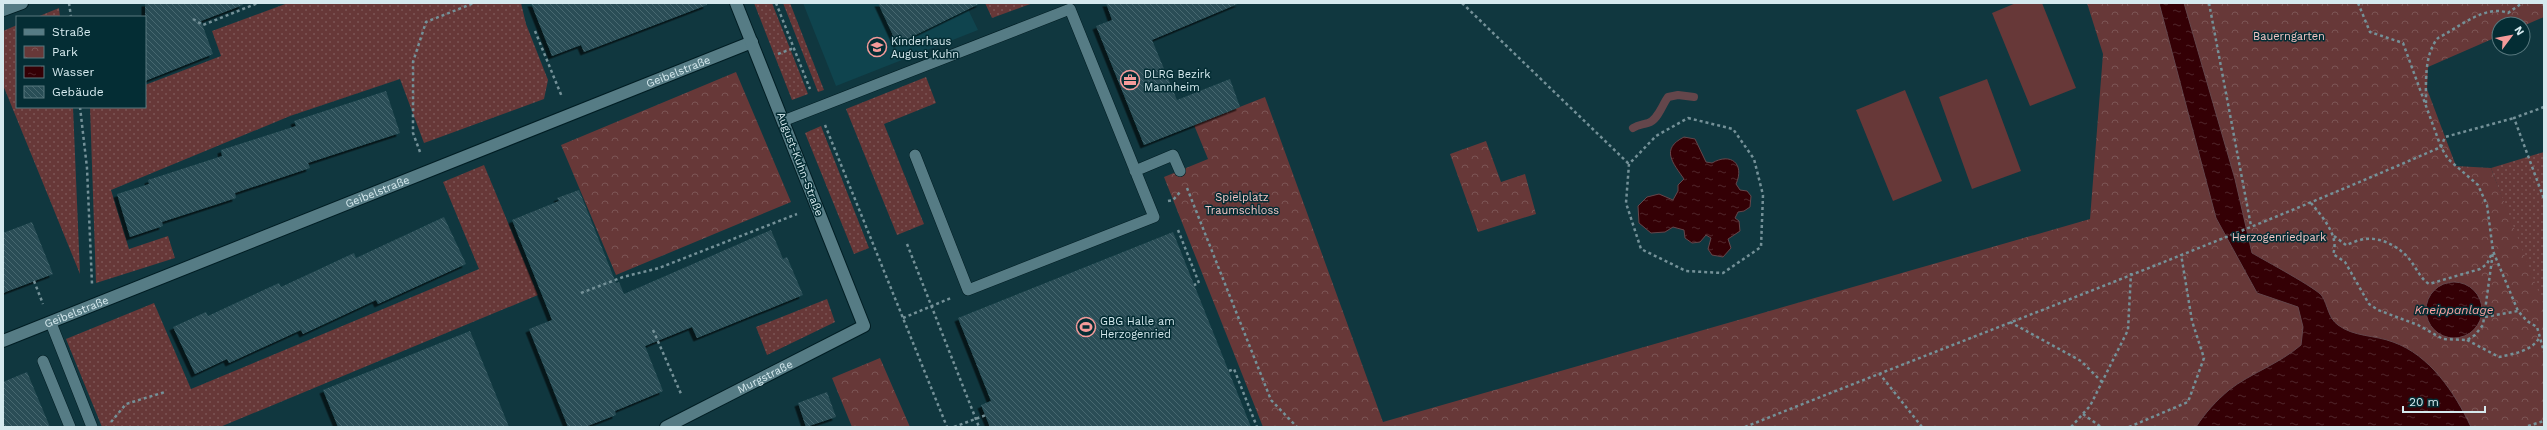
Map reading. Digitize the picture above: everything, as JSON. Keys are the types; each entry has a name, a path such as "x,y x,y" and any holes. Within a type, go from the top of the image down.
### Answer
{"street":[{"path":"3,10 22,3"},
{"name":"August-Kuhn-Straße","path":"736,3 864,326"},
{"name":"Geibelstraße","path":"3,342 429,173 752,42"},
{"name":"Murgstraße","path":"666,427 864,326"}],"lane":[{"path":"783,121 1071,6 1154,217 968,290 915,155"},
{"path":"1135,171 1174,155 1180,171"},
{"path":"50,323 92,427"},
{"path":"43,361 70,427"}],"path":[{"path":"69,3 71,16"},
{"path":"193,19 203,25 258,3"},
{"path":"429,173 413,133 413,62 426,22 474,3"},
{"path":"776,3 947,427"},
{"path":"1462,3 1629,164"},
{"path":"2209,3 2251,226"},
{"path":"2358,3 2370,32 2403,43 2440,147 2448,159 2478,185 2487,205 2493,251 2518,311 2526,320 2537,327 2544,352"},
{"path":"2426,105 2426,77 2433,43 2438,38 2482,15 2497,10 2508,12 2522,3"},
{"path":"535,31 570,116"},
{"path":"1745,427 2311,203 2440,147 2445,137 2514,118 2544,107"},
{"path":"80,108 87,168 92,306"},
{"path":"1688,118 1732,129 1754,159 1763,195 1761,247 1723,273 1686,271 1641,249 1626,204 1629,164 1656,136 1688,118"},
{"path":"2514,118 2544,200"},
{"path":"1186,186 1271,400 1297,427"},
{"path":"2311,203 2333,236 2336,246 2333,254 2345,262 2369,304 2443,339 2467,340 2499,358 2521,352 2536,343 2539,338"},
{"path":"581,293 623,277 659,268 817,207"},
{"path":"1178,230 1199,283 1194,285"},
{"path":"2333,236 2346,245 2366,239 2383,241 2397,248 2410,259 2422,279 2429,284 2480,269 2487,264 2493,251"},
{"path":"907,244 978,427"},
{"path":"2467,340 2480,330 2485,317 2485,302 2493,251"},
{"path":"2129,427 2188,402 2204,358 2192,321 2181,254"},
{"path":"2071,427 2090,406 2128,330 2131,273"},
{"path":"903,318 931,306"},
{"path":"2485,317 2518,311"},
{"path":"2010,322 2082,361 2102,382"},
{"path":"652,330 690,415"},
{"path":"1229,371 1234,370 1257,427"},
{"path":"1879,373 1922,427"},
{"path":"107,427 126,404 165,392"},
{"path":"2083,414 2101,427"},
{"path":"954,427 986,416"},
{"path":"2528,426 2544,421"}],"shaded area":[{"name":"Kinderhaus August Kuhn","path":"803,3 965,3 978,30 836,86"}],"green space":[{"path":"288,3 521,3 526,24 548,80 544,99 424,143 400,79 290,116 111,190 129,249 168,236 175,258 96,283 90,108 146,108 146,85 221,56 212,31"},
{"path":"754,3 772,3 808,94 792,100"},
{"path":"783,3 790,3 824,90 818,92"},
{"path":"985,3 1033,3 992,18"},
{"path":"2016,3 2042,3 2076,88 2030,106 1992,13"},
{"name":"Herzogenriedpark","path":"2087,3 2544,3 2544,17 2531,23 2531,16 2491,16 2491,39 2428,67 2427,89 2456,166 2491,168 2544,306 2544,427 1263,427 1164,177 1208,159 1194,125 1265,97 1383,422 2090,219 2103,54"},
{"path":"59,8 60,16 39,16"},
{"path":"16,25 16,108 73,108 80,274 3,85 3,31"},
{"path":"736,72 791,202 616,275 561,145"},
{"path":"926,77 936,103 884,124 924,224 897,235 846,109"},
{"path":"1987,79 2021,171 1972,189 1939,97"},
{"path":"1905,90 1942,181 1893,201 1856,110"},
{"path":"821,126 869,248 854,254 805,133"},
{"path":"1486,141 1501,182 1525,174 1536,214 1478,232 1450,154"},
{"path":"2544,152 2544,312 2491,168"},
{"path":"484,165 538,295 220,427 102,427 66,339 154,303 191,389 479,269 443,182"},
{"path":"827,299 835,322 767,355 756,327"},
{"path":"880,358 910,427 852,427 832,378"}],"water":[{"path":"2159,3 2184,3 2235,179 2252,253 2318,292 2322,296 2332,319 2344,329 2358,334 2393,342 2419,356 2440,377 2449,389 2465,414 2471,427 2196,427 2211,407 2229,390 2246,378 2284,358 2301,345 2303,327 2298,307 2257,293 2216,218"},
{"path":"1684,137 1695,139 1706,162 1712,163 1725,159 1734,162 1739,171 1736,184 1740,190 1747,191 1751,196 1750,207 1744,211 1738,212 1735,218 1739,221 1740,231 1728,239 1731,248 1723,257 1712,255 1708,249 1711,238 1706,235 1700,242 1692,243 1685,238 1684,230 1673,227 1665,232 1651,233 1639,223 1638,206 1647,197 1659,194 1673,200 1678,191 1678,185 1684,179 1673,162 1671,151 1672,146"},
{"name":"Kneippanlage","path":"2449,282 2459,282 2474,290 2480,299 2482,310 2480,321 2474,330 2459,338 2449,338 2438,333 2431,326 2426,315 2426,305 2431,294 2438,287"}],"building":[{"path":"145,3 242,3 243,5 201,21 213,54 146,81"},
{"path":"531,3 706,3 707,5 584,52 581,45 552,56"},
{"path":"878,3 981,3 897,44"},
{"path":"1106,3 1240,3 1152,40 1177,100 1230,79 1240,107 1144,145 1096,26 1112,20"},
{"path":"386,91 400,133 308,163 310,168 235,193 236,198 162,222 163,226 130,237 117,194 149,184 148,180 222,156 221,150 296,126 294,121"},
{"path":"579,190 616,283 619,282 624,294 771,230 783,259 787,257 803,295 697,338 692,327 645,346 663,391 615,411 616,415 585,427 568,427 529,329 552,320 512,220 559,201 557,198"},
{"path":"444,217 466,264 378,304 376,300 303,334 301,330 229,363 227,359 195,374 173,327 206,312 208,316 279,283 281,287 354,253 356,258"},
{"path":"32,222 53,274 3,293 3,233"},
{"name":"GBG Halle am Herzogenried","path":"1173,232 1251,427 990,427 981,405 991,401 958,318"},
{"path":"470,331 509,427 338,427 323,390"},
{"path":"27,372 50,427 3,427 3,382"},
{"path":"827,392 836,417 806,427 798,403"}],"waterway":[{"path":"1633,128 1648,123 1654,119 1660,112 1668,97 1678,95 1694,97"}],"place":[{"name":"Kinderhaus August Kuhn","path":"877,47"},
{"name":"DLRG Bezirk Mannheim","path":"1130,80"},
{"name":"GBG Halle am Herzogenried","path":"1086,327"}],"park label":[{"name":"Bauerngarten","path":"2289,36"},
{"name":"Spielplatz Traumschloss","path":"1242,203"}]}
